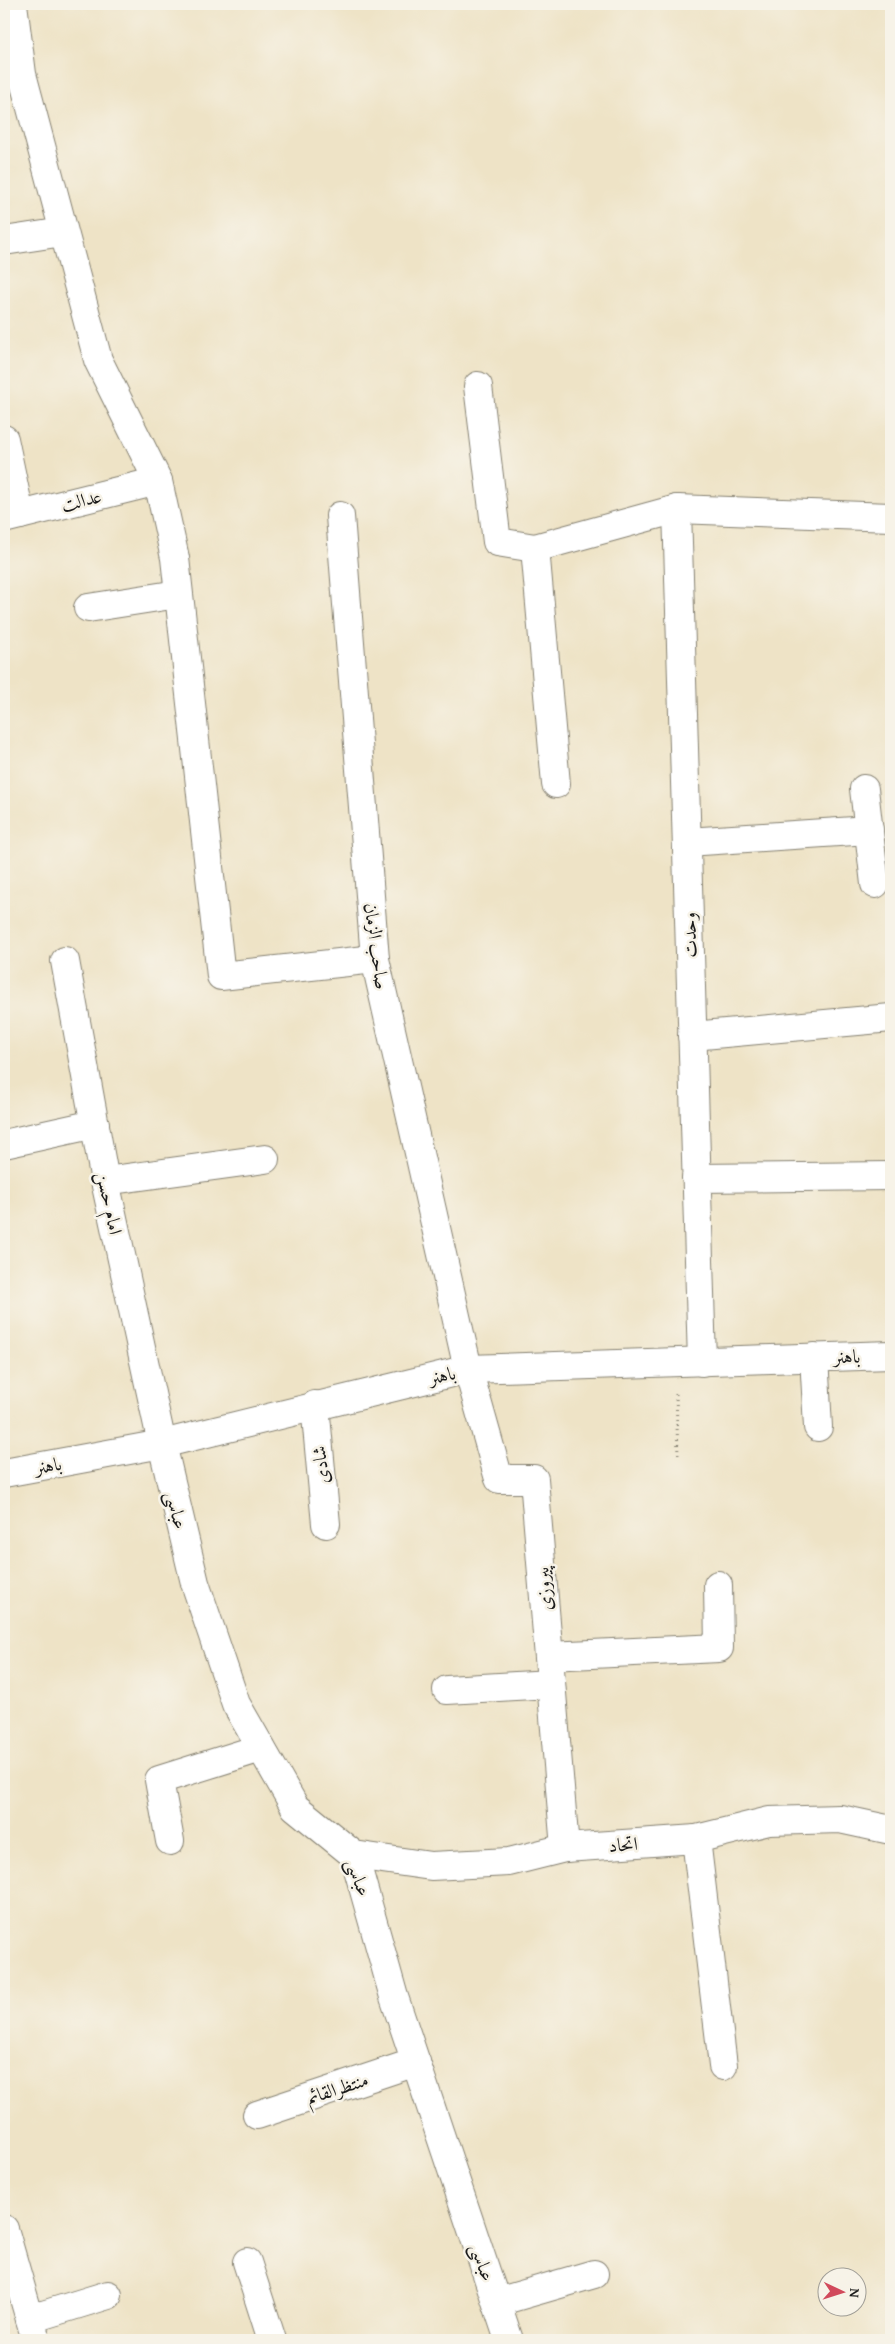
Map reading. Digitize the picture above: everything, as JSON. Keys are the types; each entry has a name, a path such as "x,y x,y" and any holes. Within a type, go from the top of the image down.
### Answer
{"street":[{"path":"13,4 22,74 98,360 158,481 174,558 221,976 375,959"},
{"path":"4,240 63,232"},
{"path":"478,386 497,542 535,548 677,509 891,516"},
{"path":"4,439 12,517"},
{"name":"عدالت","path":"12,517 158,481"},
{"name":"وحدت","path":"677,509 702,1362"},
{"name":"صاحب الزمان","path":"340,516 375,959 468,1369"},
{"path":"535,548 556,784"},
{"path":"88,608 178,594"},
{"path":"864,789 875,884"},
{"path":"687,842 869,830"},
{"name":"امام حسن","path":"65,962 105,1181 162,1444"},
{"path":"692,1036 891,1018"},
{"path":"4,1144 95,1124"},
{"path":"105,1181 265,1159"},
{"path":"696,1178 891,1176"},
{"name":"باهنر","path":"4,1473 162,1444 314,1405 468,1369 891,1354"},
{"path":"814,1357 818,1428"},
{"name":"پیروزی","path":"468,1369 499,1479 534,1479 565,1848"},
{"name":"شادی","path":"314,1405 326,1524"},
{"name":"عباسی","path":"162,1444 195,1583 236,1704 295,1807 354,1855 394,1997 509,2340"},
{"path":"549,1656 719,1648 718,1585"},
{"path":"447,1690 551,1684"},
{"path":"170,1841 159,1780 261,1748"},
{"name":"اتحاد","path":"354,1855 431,1866 509,1862 565,1848 696,1838 769,1822 840,1819 891,1830"},
{"path":"696,1838 723,2066"},
{"name":"منتظرالقائم","path":"257,2115 416,2062"},
{"path":"4,2229 33,2330 108,2295"},
{"path":"247,2262 272,2340"},
{"path":"497,2302 594,2274"}],"path":[{"path":"675,1363 678,1456"}]}
